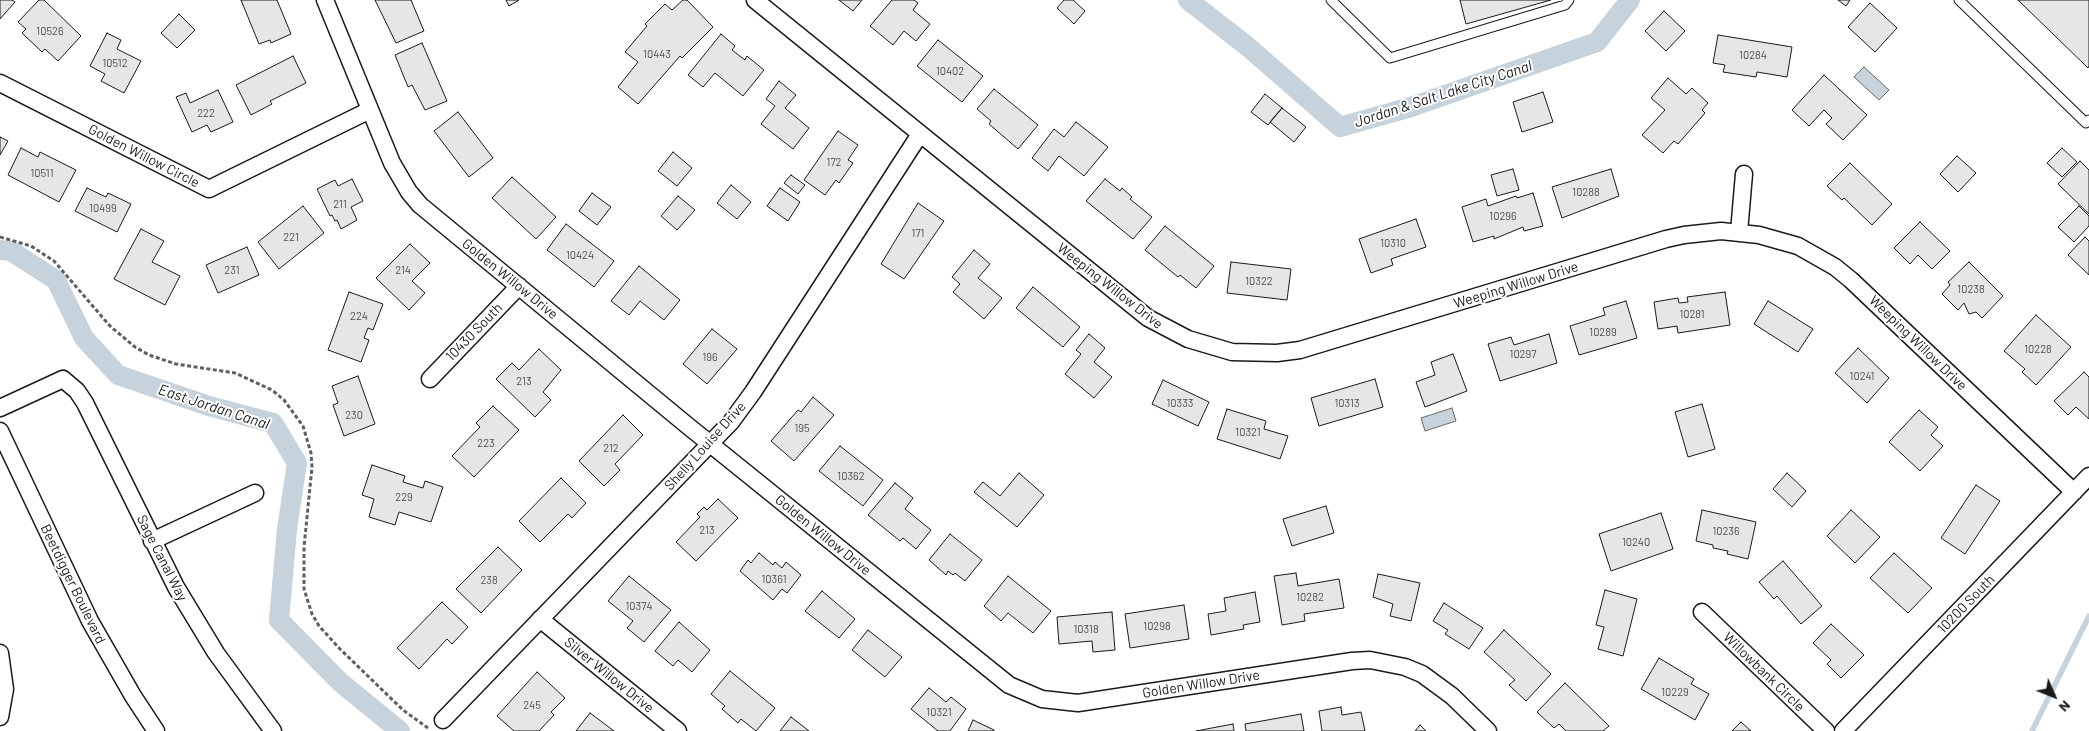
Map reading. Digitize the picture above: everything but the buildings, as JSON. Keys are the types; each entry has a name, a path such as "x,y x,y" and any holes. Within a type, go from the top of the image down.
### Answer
{"street":[{"name":"Golden Willow Drive","path":"325,0 392,163 409,192 433,216 994,675 1025,693 1060,702 1086,702 1352,661 1370,660 1397,664 1422,674 1452,696 1488,731"},
{"name":"Weeping Willow Drive","path":"755,0 1148,318 1188,339 1232,352 1277,353 1314,347 1666,239 1703,232 1739,232 1759,235 1792,244 1835,267 1867,294 2074,492"},
{"name":"Golden Willow Circle","path":"0,83 209,189 370,110"},
{"name":"Shelly Louise Drive","path":"437,725 731,422 754,392 920,134"},
{"path":"1739,232 1744,174"},
{"name":"10430 South","path":"430,379 519,286"},
{"name":"Sage Canal Way","path":"0,408 63,379 70,384 85,404 152,541 205,637 239,687 273,731"},
{"name":"Beetdigger Boulevard","path":"0,431 90,621 133,696 156,731"},
{"name":"10200 South","path":"1843,731 2089,476"},
{"path":"152,541 255,493"},
{"name":"Willowbank Circle","path":"1702,612 1826,731"},
{"name":"Silver Willow Drive","path":"540,619 678,731"},
{"path":"0,653 6,689 0,717"}],"lane":[{"path":"1331,0 1390,58 1565,5 1569,0"},
{"path":"1959,0 2086,123 2089,120"}],"path":[{"path":"0,237 31,246 54,261 110,326 135,347 162,360 220,369 254,380 272,390 290,406 303,426 311,453 312,467 304,547 304,589 312,614 319,626 340,649 404,710 437,725"}],"shaded area":[{"path":"1864,67 1889,90 1879,100 1854,77"},
{"path":"1452,408 1456,421 1425,431 1421,418"}],"waterway":[{"name":"Jordan & Salt Lake City Canal","path":"1188,0 1247,46 1340,127 1411,107 1597,42 1630,0"},
{"name":"East Jordan Canal","path":"0,250 11,251 56,280 84,338 118,375 209,406 273,423 297,463 287,529 279,620 340,682 400,731"},
{"path":"2032,731 2089,616"}]}
